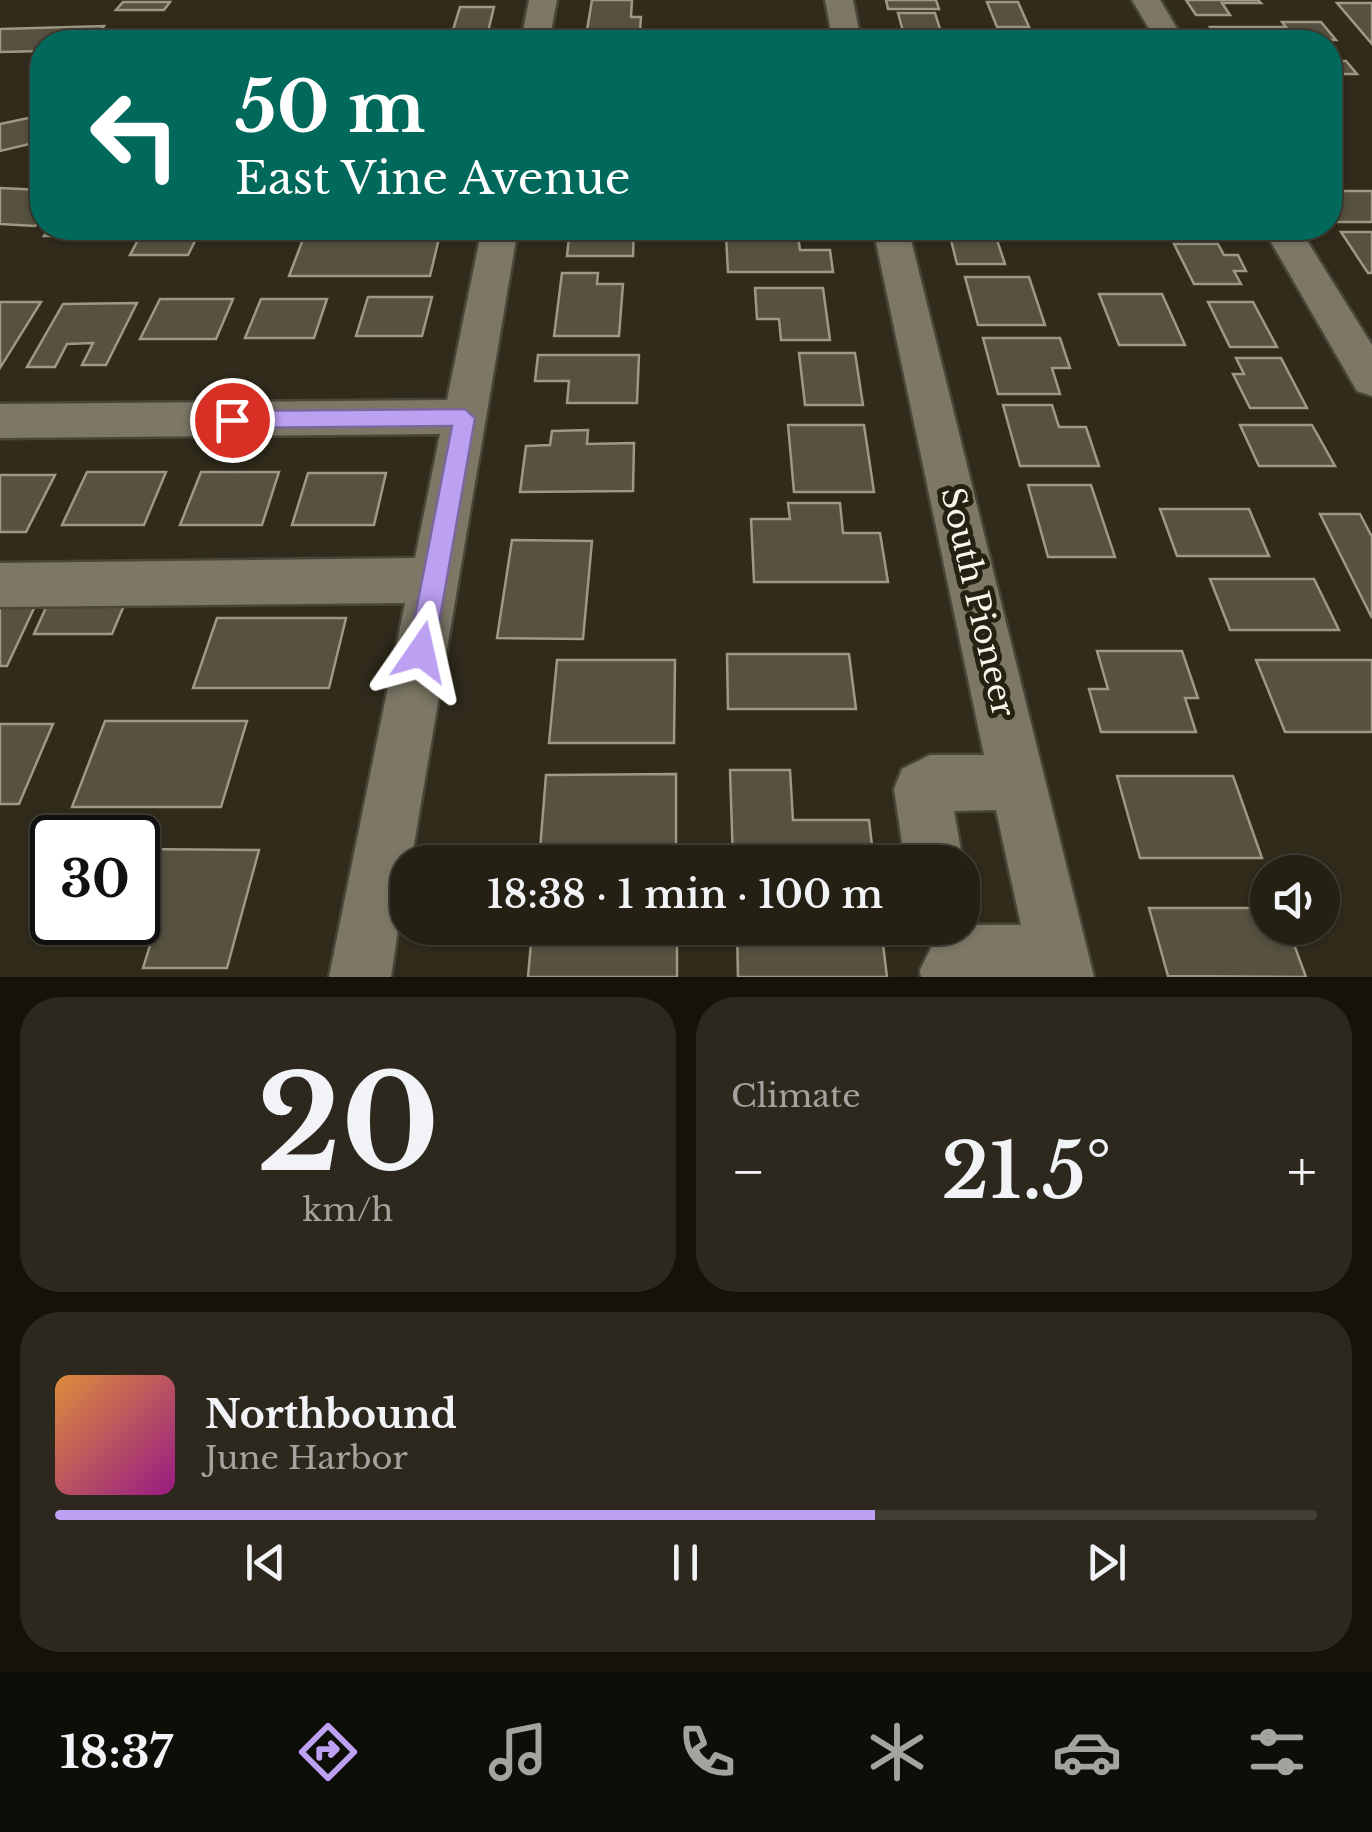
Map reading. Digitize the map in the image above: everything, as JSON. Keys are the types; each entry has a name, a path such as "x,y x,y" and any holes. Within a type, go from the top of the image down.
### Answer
{"street":[{"path":"537,30 543,0"},
{"path":"839,0 845,30"},
{"path":"1146,0 1165,30"},
{"path":"360,977 498,240"},
{"name":"South Pioneer","path":"893,240 1061,967"},
{"path":"1289,240 1372,380"},
{"path":"0,422 465,418"},
{"path":"0,584 434,580"},
{"path":"931,845 922,790 930,783 1020,782"},
{"path":"952,977 951,970 960,956 1061,967"}],"building":[{"path":"592,0 632,0 631,17 641,17 640,30 587,30"},
{"path":"886,0 936,0 939,9 888,9"},
{"path":"1186,0 1261,3 1222,3 1230,15 1196,15"},
{"path":"123,2 170,2 164,10 116,10"},
{"path":"987,2 1018,2 1029,27 997,27"},
{"path":"1337,3 1372,3 1372,44"},
{"path":"460,7 494,7 488,30 453,30"},
{"path":"898,13 935,13 940,30 903,30"},
{"path":"1282,22 1321,22 1328,30 1210,27 1286,27"},
{"path":"104,26 101,30 30,30 30,51 0,52 0,29"},
{"path":"1342,61 1346,61 1357,74 1342,74"},
{"path":"30,118 30,144 0,151 0,124"},
{"path":"0,188 30,189 30,226 0,224"},
{"path":"1342,191 1372,191 1372,222 1342,222"},
{"path":"1342,232 1372,232 1372,273 1368,273"},
{"path":"138,240 196,240 188,255 130,255"},
{"path":"303,240 439,240 430,276 289,276"},
{"path":"569,240 634,240 633,256 567,256"},
{"path":"726,240 799,240 800,250 830,250 833,272 728,272"},
{"path":"951,240 997,240 1005,264 957,264"},
{"path":"1174,244 1218,244 1224,255 1238,255 1246,271 1234,271 1241,284 1194,284"},
{"path":"562,273 598,273 597,284 623,284 619,336 554,336"},
{"path":"965,277 1029,277 1045,325 978,325"},
{"path":"755,288 823,288 830,340 781,340 779,319 757,319"},
{"path":"1099,294 1162,294 1185,345 1119,345"},
{"path":"368,297 432,297 422,336 356,336"},
{"path":"160,299 233,299 216,339 140,339"},
{"path":"261,299 327,299 314,338 245,338"},
{"path":"0,302 41,302 0,368"},
{"path":"1208,302 1253,302 1277,347 1230,347"},
{"path":"137,303 106,365 82,365 93,343 67,344 55,367 27,367 63,304"},
{"path":"983,338 1060,338 1070,368 1052,368 1060,394 998,394"},
{"path":"799,353 855,353 863,405 805,405"},
{"path":"538,355 639,355 637,403 567,403 569,381 535,381"},
{"path":"1236,358 1281,358 1307,408 1250,408 1233,374 1244,374"},
{"path":"1003,405 1052,405 1059,427 1086,427 1099,466 1020,466"},
{"path":"788,425 864,425 874,492 794,492"},
{"path":"1240,425 1312,425 1335,466 1259,466"},
{"path":"588,430 587,444 634,443 633,491 520,492 526,446 550,445 552,431"},
{"path":"87,472 166,472 144,525 62,525"},
{"path":"201,472 279,472 262,525 180,525"},
{"path":"308,473 386,473 374,525 292,525"},
{"path":"0,475 55,475 26,532 0,532"},
{"path":"1028,485 1091,485 1115,557 1048,557"},
{"path":"788,503 840,503 843,533 880,533 888,582 754,582 751,519 790,519"},
{"path":"1160,509 1249,509 1269,556 1177,556"},
{"path":"1320,514 1360,514 1372,537 1372,618"},
{"path":"512,540 592,541 583,639 497,638"},
{"path":"1210,579 1314,579 1339,630 1230,630"},
{"path":"48,603 125,603 112,634 34,634"},
{"path":"0,604 36,604 7,666 0,666"},
{"path":"217,618 346,618 329,688 193,688"},
{"path":"1097,651 1182,651 1198,698 1185,698 1196,732 1101,732 1089,689 1108,689"},
{"path":"727,654 849,654 856,709 728,709"},
{"path":"557,660 675,660 674,743 549,743"},
{"path":"1256,660 1372,660 1372,732 1285,732"},
{"path":"105,721 247,721 221,807 72,807"},
{"path":"0,724 53,724 19,804 0,804"},
{"path":"730,770 790,770 793,820 869,820 872,845 732,845"},
{"path":"676,774 676,845 540,845 546,775"},
{"path":"1117,776 1233,776 1261,855 1140,858"},
{"path":"160,849 259,850 227,968 143,968 150,945 160,945"},
{"path":"1149,908 1250,908 1250,945 1294,945 1306,977 1168,976"},
{"path":"531,945 677,945 677,977 528,977"},
{"path":"737,945 883,945 887,977 738,977"}],"route":[{"path":"232,420 465,418 421,652"}]}
